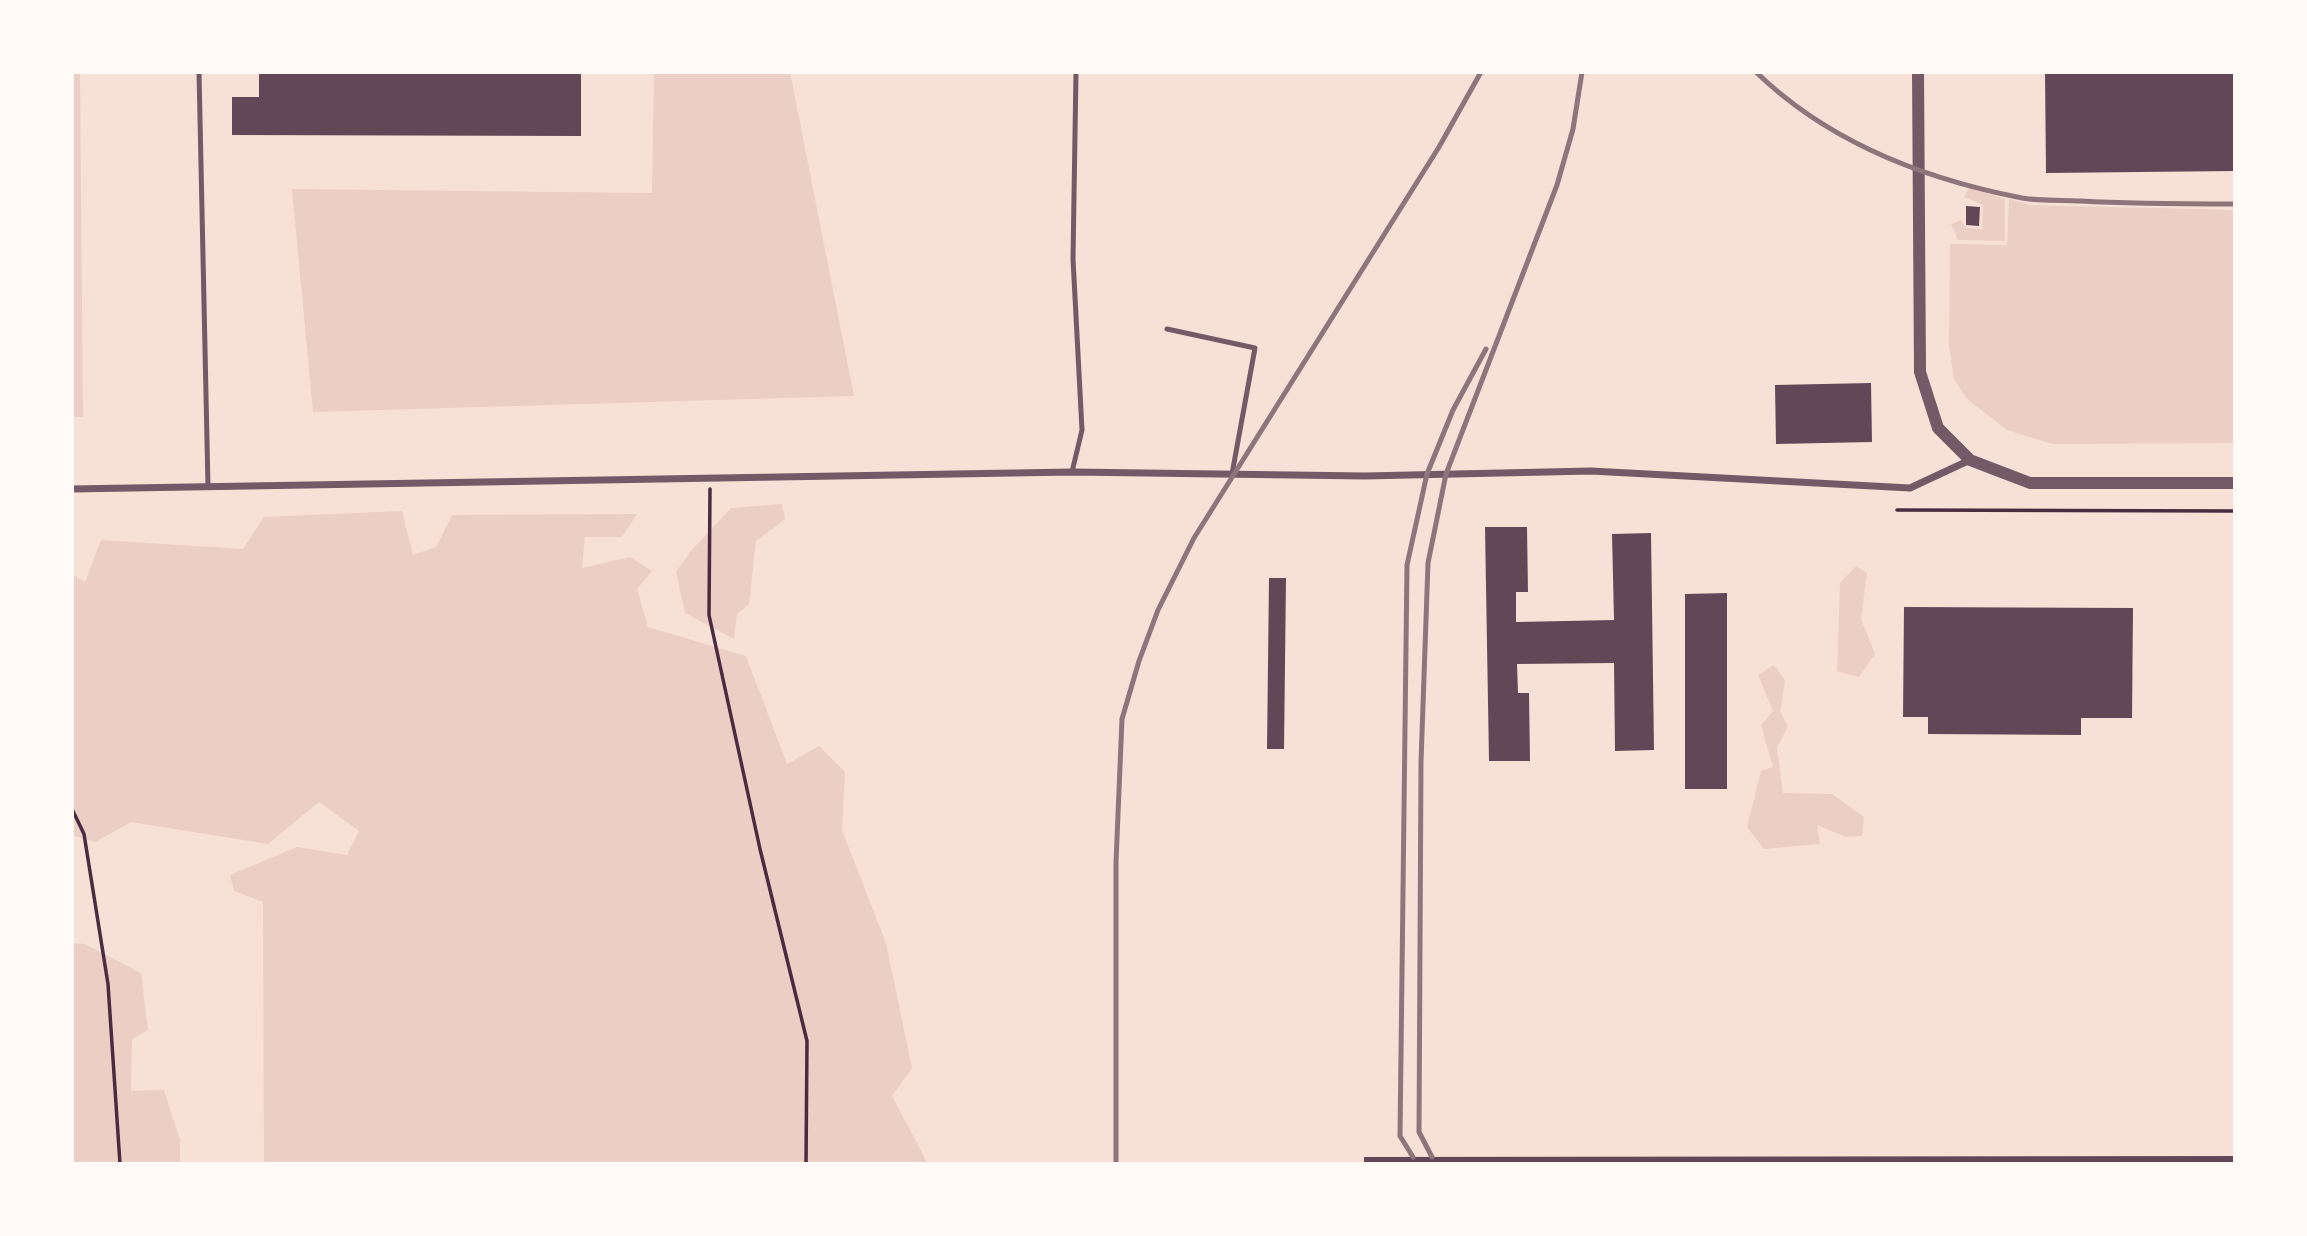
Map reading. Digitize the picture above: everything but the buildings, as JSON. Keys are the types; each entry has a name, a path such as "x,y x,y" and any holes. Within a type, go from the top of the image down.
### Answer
{"street":[{"path":"1917,72 1920,372 1938,428 1970,460 2030,483 2235,483"},
{"path":"72,489 978,476 1072,472 1365,476 1591,471 1910,488 1970,460"}],"lane":[{"path":"199,72 208,487"},
{"path":"1072,472 1082,429 1073,259 1076,72"},
{"path":"1167,329 1255,348 1232,474"}],"path":[{"path":"710,480 709,615 760,849 807,1041 806,1164"},
{"path":"1897,510 2235,511"},
{"path":"72,809 84,834 107,984 120,1164"}],"shaded area":[{"path":"72,72 80,72 83,417 72,417"},
{"path":"654,72 790,72 854,396 313,412 292,189 652,193"},
{"path":"1969,188 2005,199 2005,241 1958,240 1951,224 1961,220 1966,228 1982,229 1983,205 1964,197"},
{"path":"2009,199 2030,205 2235,210 2235,443 2052,444 2007,430 1967,399 1954,379 1949,346 1950,244 2007,245"},
{"path":"782,504 785,519 756,541 749,604 737,614 734,639 685,613 676,572 690,552 731,508"},
{"path":"402,511 413,555 436,547 452,515 637,514 622,537 585,537 582,568 630,557 652,571 637,589 648,627 746,656 787,764 819,746 845,772 842,830 886,943 912,1068 892,1096 928,1164 264,1164 263,902 234,891 230,875 297,847 347,855 359,831 319,802 268,844 131,822 95,842 72,835 72,574 85,582 101,540 243,549 264,517"},
{"path":"1856,566 1867,573 1861,619 1875,654 1859,677 1837,671 1840,583"},
{"path":"1774,665 1785,680 1780,712 1788,726 1777,748 1783,793 1832,794 1864,817 1862,836 1846,837 1817,825 1820,844 1764,849 1747,827 1761,771 1773,767 1761,725 1773,711 1758,675"},
{"path":"72,943 85,944 141,973 148,1030 132,1039 131,1091 164,1090 180,1140 180,1164 72,1164"}],"railway":[{"path":"1116,1164 1116,862 1122,719 1139,661 1158,610 1194,538 1439,147 1481,72"},
{"path":"1432,1157 1419,1132 1421,762 1428,563 1446,474 1557,185 1573,129 1582,72"},
{"path":"1756,72 1784,97 1846,138 1914,168 1985,190 2036,200 2235,204"},
{"path":"1413,1157 1400,1136 1407,565 1427,474 1453,410 1486,349"}]}
